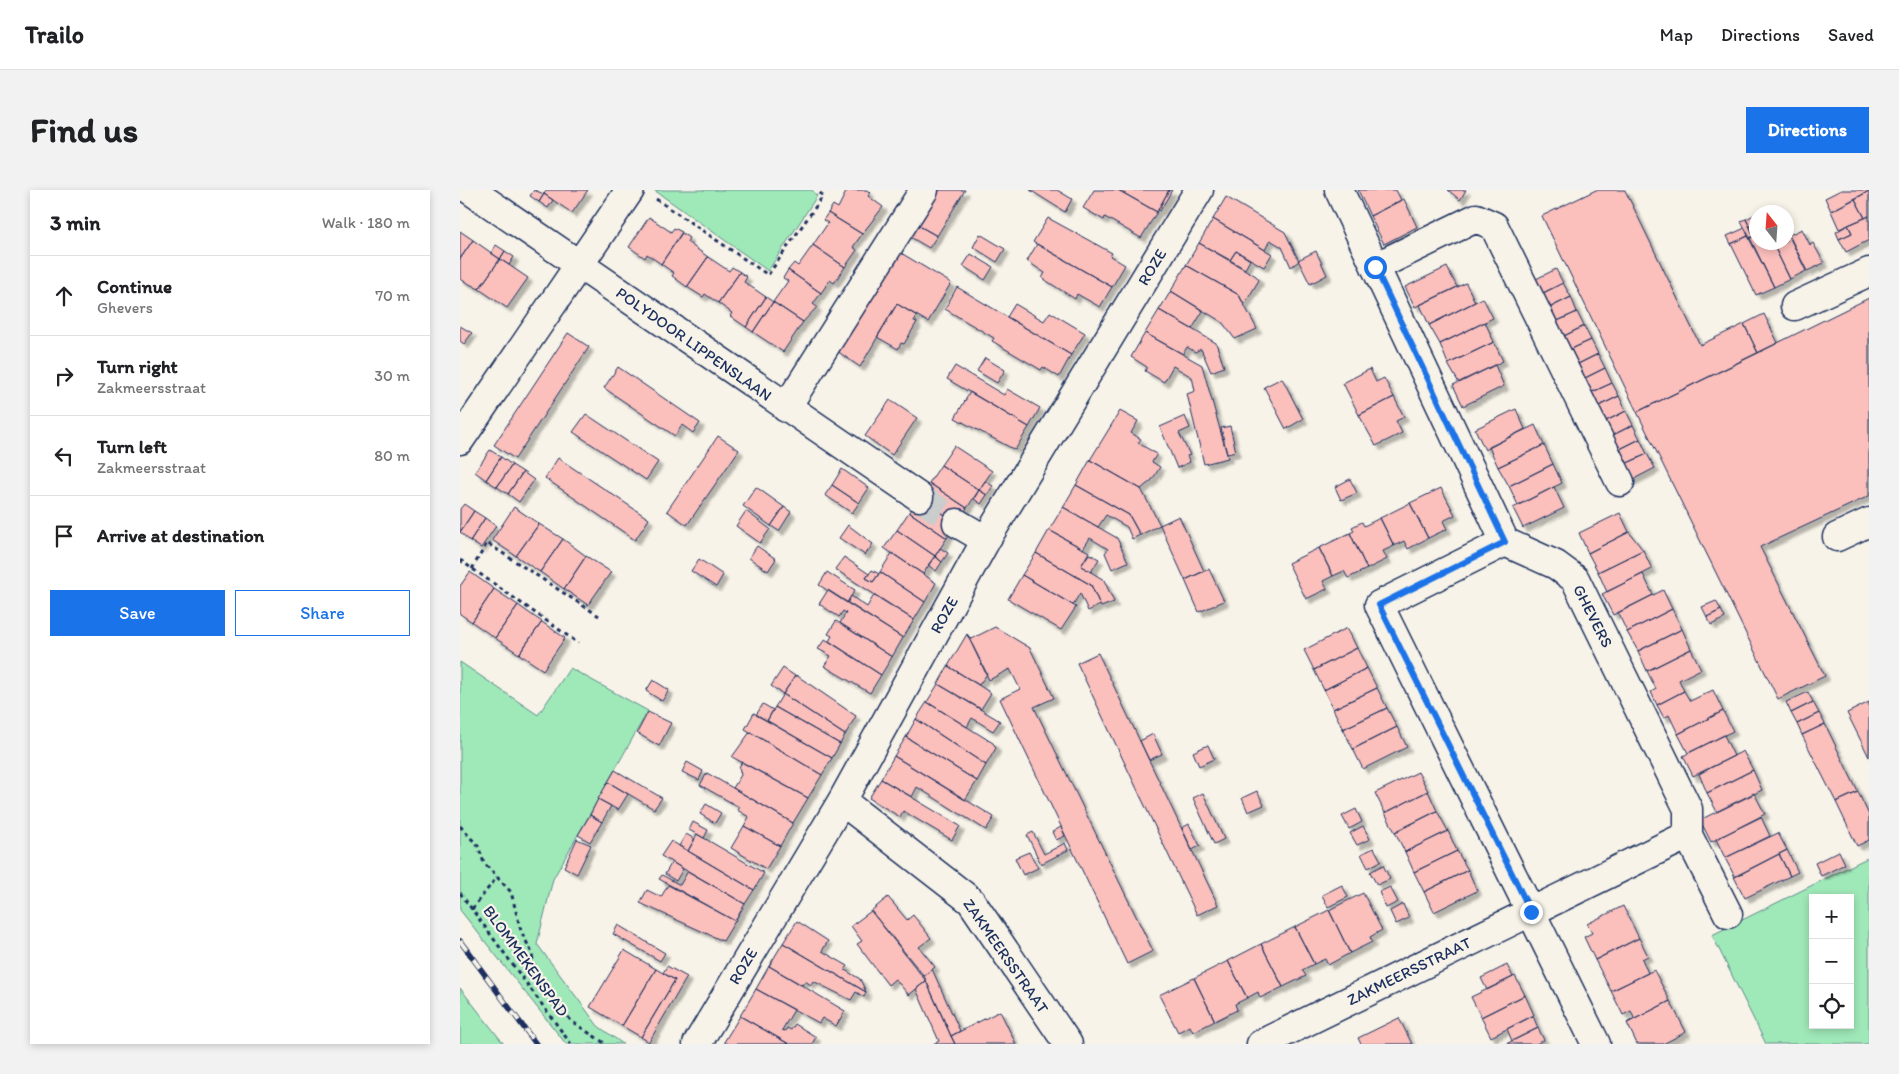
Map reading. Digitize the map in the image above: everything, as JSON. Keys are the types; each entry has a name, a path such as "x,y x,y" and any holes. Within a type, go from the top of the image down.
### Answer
{"street":[{"name":"POLYDOOR LIPPENSLAAN","path":"470,190 786,408 919,497"},
{"path":"786,408 924,190"},
{"name":"ROZE","path":"697,1044 842,801 986,540 1198,190"},
{"path":"1339,190 1505,542 1379,605 1596,1044"},
{"path":"460,440 580,266 641,193"},
{"path":"1375,267 1476,218 1494,226 1620,482"},
{"path":"1795,306 1869,272"},
{"path":"1837,538 1869,522"},
{"path":"957,523 986,540"},
{"name":"GHEVERS","path":"1505,542 1556,565 1575,579 1688,808 1688,835 1728,914"},
{"name":"ZAKMEERSSTRAAT","path":"842,801 972,901 1068,1044"},
{"name":"ZAKMEERSSTRAAT","path":"1261,1044 1301,1035 1531,912 1688,835"}],"path":[{"path":"641,193 768,275 822,196 817,190"},
{"path":"472,569 487,543 599,616"},
{"path":"460,560 578,643"},
{"path":"460,826 478,846 484,863 511,892 521,931 531,951 536,972 571,1021 606,1044"},
{"path":"472,909 497,877"},
{"name":"BLOMMEKENSPAD","path":"460,893 571,1044"}],"green space":[{"path":"654,190 812,190 817,196 768,271"},
{"path":"460,662 538,715 570,668 648,711 553,879 537,944 598,1026 623,1044 566,1044 460,910"},
{"path":"1869,857 1869,1044 1766,1044 1712,935"},
{"path":"460,988 504,1044 460,1044"}],"building":[{"path":"534,190 544,194 539,202 530,196"},
{"path":"547,190 588,190 572,213 544,194"},
{"path":"847,190 867,190 870,193 868,196 883,207 862,234 828,213 833,205 838,208"},
{"path":"933,190 965,190 937,236 914,223"},
{"path":"1030,190 1057,190 1072,199 1065,212"},
{"path":"1094,190 1118,190 1157,212 1141,238 1105,217 1104,220 1083,208"},
{"path":"1118,190 1169,190 1157,212"},
{"path":"1169,190 1172,190 1160,211 1158,210"},
{"path":"1358,190 1396,190 1401,200 1370,216"},
{"path":"1448,190 1466,190 1460,200"},
{"path":"1596,190 1625,190 1700,345 1744,324 1758,353 1637,412 1542,216"},
{"path":"1841,190 1869,191 1831,211 1825,198"},
{"path":"1869,191 1869,216 1865,218 1855,199"},
{"path":"544,194 553,200 548,208 539,202"},
{"path":"1226,197 1285,232 1299,261 1291,267 1282,247 1270,240 1265,250 1213,219"},
{"path":"1404,199 1417,227 1384,244 1370,216"},
{"path":"1855,199 1865,218 1839,229 1831,211"},
{"path":"828,213 862,234 853,247 857,250 845,267 813,245 828,223 823,220"},
{"path":"1869,216 1869,240 1846,252 1839,239 1852,233 1848,225"},
{"path":"649,217 671,232 674,228 682,232 661,264 647,254 645,258 629,247"},
{"path":"1048,218 1112,253 1110,256 1125,265 1112,287 1033,242"},
{"path":"1213,219 1272,254 1264,267 1236,251 1230,260 1199,243"},
{"path":"1746,219 1749,225 1749,236 1741,221"},
{"path":"914,223 937,236 929,248 907,235"},
{"path":"1848,225 1852,233 1839,239 1836,232"},
{"path":"1745,228 1748,236 1731,244 1727,236"},
{"path":"1802,229 1810,245 1813,243 1824,263 1807,271 1794,245 1794,233"},
{"path":"460,231 473,240 460,259"},
{"path":"682,233 689,238 687,242 708,257 687,287 672,276 674,273 661,264"},
{"path":"980,234 1005,249 997,262 973,247"},
{"path":"1748,236 1749,250 1755,250 1774,287 1756,295 1731,244"},
{"path":"473,240 500,259 479,289 460,279 460,259"},
{"path":"1199,243 1256,276 1259,280 1244,305 1239,295 1186,265"},
{"path":"1037,244 1112,287 1100,307 1077,294 1075,299 1042,278 1045,273 1027,261"},
{"path":"496,245 505,251 500,259 491,253"},
{"path":"813,245 845,267 834,283 830,280 821,293 788,270 794,263 798,266"},
{"path":"1794,246 1806,271 1790,279 1776,250 1794,250"},
{"path":"896,250 951,283 928,322 897,304 860,367 837,351"},
{"path":"1756,250 1776,250 1790,279 1774,287"},
{"path":"505,251 514,257 509,265 500,259"},
{"path":"1236,251 1250,260 1245,269 1230,260"},
{"path":"1316,251 1327,275 1310,284 1298,260"},
{"path":"971,254 993,267 985,280 963,266"},
{"path":"708,257 729,271 732,267 740,272 718,303 705,294 703,297 687,287"},
{"path":"500,259 528,278 507,308 479,289"},
{"path":"1186,265 1239,295 1257,329 1235,339 1222,322 1171,291"},
{"path":"1447,267 1457,287 1415,307 1405,287"},
{"path":"1556,269 1563,283 1539,295 1532,281"},
{"path":"788,270 821,293 813,304 817,307 803,322 773,302 788,281 783,278"},
{"path":"740,272 747,277 744,282 766,297 746,327 730,316 732,313 718,303"},
{"path":"1466,283 1475,302 1429,325 1420,305"},
{"path":"1563,283 1571,297 1547,309 1539,295"},
{"path":"957,287 1071,355 1059,377 1043,367 1041,370 992,341 994,338 945,309"},
{"path":"1171,291 1203,311 1192,329 1159,310"},
{"path":"766,297 773,302 753,332 746,327"},
{"path":"1571,297 1577,312 1553,323 1547,309"},
{"path":"1483,298 1493,318 1440,344 1429,325"},
{"path":"1869,298 1869,496 1760,547 1825,676 1778,699 1637,412"},
{"path":"773,302 803,322 783,352 753,332"},
{"path":"897,304 917,316 914,321 917,322 904,344 901,343 898,349 877,337"},
{"path":"1015,304 1044,321 1050,312 1085,333 1071,355 1007,317"},
{"path":"1159,310 1216,343 1224,367 1211,372 1201,349 1195,352 1187,347 1183,354 1145,333"},
{"path":"1577,312 1584,326 1560,338 1553,323"},
{"path":"1764,314 1778,343 1758,353 1744,324"},
{"path":"1485,322 1494,342 1448,364 1440,344"},
{"path":"460,326 472,333 464,344 460,341"},
{"path":"1584,326 1591,340 1567,351 1560,338"},
{"path":"568,333 589,347 515,459 494,445"},
{"path":"1145,333 1202,365 1228,458 1204,464 1187,394 1195,391 1192,377 1173,366 1164,382 1145,371 1147,367 1131,357"},
{"path":"1591,340 1598,354 1574,366 1567,351"},
{"path":"1494,342 1503,361 1459,383 1448,364"},
{"path":"1598,354 1605,368 1581,380 1574,366"},
{"path":"985,358 1005,370 997,383 977,371"},
{"path":"1495,365 1504,386 1463,406 1453,385"},
{"path":"955,366 1004,395 1007,389 1040,408 1029,427 947,379"},
{"path":"618,367 700,423 693,433 682,425 675,436 604,388"},
{"path":"1605,368 1612,383 1588,394 1581,380"},
{"path":"1370,369 1376,382 1384,378 1394,397 1359,415 1343,383"},
{"path":"1282,378 1303,419 1286,429 1264,387"},
{"path":"1612,383 1619,396 1595,408 1588,394"},
{"path":"970,392 1029,427 1015,450 955,418"},
{"path":"1619,396 1626,411 1602,423 1595,408"},
{"path":"1394,397 1404,417 1396,421 1402,433 1376,446 1359,415"},
{"path":"890,400 917,418 892,455 865,436"},
{"path":"1516,409 1525,429 1485,450 1475,429"},
{"path":"1120,411 1138,421 1131,433 1141,439 1138,443 1157,454 1152,462 1160,467 1152,480 1141,489 1090,460"},
{"path":"1626,411 1633,425 1609,437 1602,423"},
{"path":"586,414 658,462 646,480 573,432"},
{"path":"1185,416 1190,428 1179,433 1190,455 1187,456 1190,462 1177,468 1160,427"},
{"path":"1535,425 1544,445 1498,467 1489,447"},
{"path":"1633,425 1640,439 1616,451 1609,437"},
{"path":"1230,426 1236,452 1227,454 1221,428"},
{"path":"718,436 739,450 687,525 667,511"},
{"path":"1640,439 1647,454 1623,465 1616,451"},
{"path":"1544,445 1553,464 1509,486 1498,467"},
{"path":"954,446 992,471 979,490 941,465"},
{"path":"490,450 501,457 486,480 475,472"},
{"path":"1647,454 1655,468 1630,481 1623,465"},
{"path":"501,457 512,465 497,487 486,480"},
{"path":"558,458 649,519 635,540 545,478"},
{"path":"1090,460 1141,489 1160,525 1140,535 1129,515 1076,485"},
{"path":"1553,464 1562,483 1518,505 1509,486"},
{"path":"512,465 523,472 508,494 497,487"},
{"path":"941,465 979,490 967,508 929,483"},
{"path":"842,469 869,488 859,503 832,485"},
{"path":"523,472 534,480 519,502 508,494"},
{"path":"1350,479 1357,493 1341,500 1335,487"},
{"path":"985,481 993,486 987,495 979,490"},
{"path":"929,483 967,508 957,523 926,502 926,486"},
{"path":"832,485 859,503 852,513 825,495"},
{"path":"1076,485 1129,515 1140,535 1132,539 1127,527 1106,515 1098,527 1063,507"},
{"path":"756,487 784,507 771,526 743,506"},
{"path":"1554,487 1564,508 1523,528 1513,508"},
{"path":"1441,488 1455,515 1443,521 1447,529 1428,538 1410,503"},
{"path":"979,490 987,495 981,504 974,499"},
{"path":"919,497 957,523 947,538 909,512"},
{"path":"1410,503 1428,538 1408,549 1404,541 1394,546 1380,518"},
{"path":"464,504 474,511 460,532 460,509"},
{"path":"514,507 539,524 516,556 492,540"},
{"path":"784,507 791,512 779,531 771,526"},
{"path":"1063,507 1117,538 1128,562 1112,569 1105,553 1108,549 1090,538 1083,549 1049,530"},
{"path":"474,511 485,518 470,541 460,532"},
{"path":"746,511 770,529 760,543 736,526"},
{"path":"909,512 947,538 935,556 897,530"},
{"path":"1620,513 1629,532 1588,553 1579,533"},
{"path":"1179,516 1204,571 1185,580 1160,525"},
{"path":"485,518 496,526 481,548 470,541"},
{"path":"1380,518 1394,546 1383,551 1387,559 1367,569 1350,533 1354,531 1352,527 1362,522 1364,526"},
{"path":"539,524 563,539 540,572 516,556"},
{"path":"848,525 873,544 865,555 839,538"},
{"path":"897,530 935,556 923,574 884,548"},
{"path":"1049,530 1089,552 1081,566 1104,580 1114,602 1101,607 1091,585 1036,553"},
{"path":"1629,532 1643,550 1598,572 1588,553"},
{"path":"1350,533 1367,569 1348,578 1344,571 1333,576 1319,548"},
{"path":"563,539 586,556 564,589 540,572"},
{"path":"757,546 776,559 768,571 749,558"},
{"path":"940,548 948,553 942,562 935,556"},
{"path":"1319,548 1333,576 1323,581 1327,589 1306,599 1288,563"},
{"path":"1643,550 1652,569 1607,592 1598,572"},
{"path":"892,553 936,583 925,602 880,572"},
{"path":"1036,553 1091,585 1100,605 1088,611 1080,593 1073,605 1022,575"},
{"path":"1089,554 1099,559 1091,572 1081,566"},
{"path":"586,556 611,572 588,605 564,589"},
{"path":"935,556 942,562 936,571 928,565"},
{"path":"844,557 869,574 866,578 873,582 880,572 925,602 914,620 835,569"},
{"path":"699,559 723,575 716,587 691,571"},
{"path":"1209,569 1224,601 1199,612 1185,580"},
{"path":"872,570 879,574 873,582 866,578"},
{"path":"470,572 494,589 472,622 460,614 460,586"},
{"path":"827,572 855,590 847,603 819,585"},
{"path":"1643,574 1653,595 1613,615 1602,594"},
{"path":"1022,575 1076,607 1061,630 1008,599"},
{"path":"494,589 518,605 495,638 472,622"},
{"path":"828,590 903,638 892,657 840,623 846,613 843,611 839,617 819,604"},
{"path":"1663,590 1672,609 1627,632 1618,613"},
{"path":"874,595 914,620 903,638 847,603 851,596 867,607"},
{"path":"1716,601 1721,610 1707,617 1702,607"},
{"path":"518,605 542,622 519,654 495,638"},
{"path":"1672,609 1682,629 1638,651 1627,632"},
{"path":"1721,610 1725,618 1711,625 1707,617"},
{"path":"836,621 892,657 881,675 829,641 832,636 828,634"},
{"path":"542,622 565,638 543,670 519,654"},
{"path":"995,627 1030,648 1054,698 1034,707 1153,951 1127,964 1000,699 1020,689 1010,669 989,680 967,634 971,639"},
{"path":"1347,628 1357,648 1314,670 1304,650"},
{"path":"1682,629 1691,649 1647,671 1638,651"},
{"path":"967,634 987,674 979,685 948,666"},
{"path":"825,639 881,675 870,693 824,666 831,656 818,649"},
{"path":"1357,648 1367,668 1324,690 1314,670"},
{"path":"1691,649 1701,669 1679,680 1684,691 1657,705 1651,692 1656,689 1647,671"},
{"path":"1098,653 1218,905 1197,915 1077,663"},
{"path":"948,666 991,693 981,709 938,684"},
{"path":"783,668 795,676 783,694 771,686"},
{"path":"1367,668 1377,688 1333,709 1324,690"},
{"path":"796,675 856,716 845,735 783,694"},
{"path":"653,680 669,690 662,701 646,691"},
{"path":"938,684 1000,721 993,731 972,718 967,727 927,702"},
{"path":"1377,688 1387,708 1343,729 1333,709"},
{"path":"1713,690 1723,711 1678,734 1669,715 1664,718 1657,705 1684,691 1690,701"},
{"path":"1808,692 1813,702 1791,713 1786,702"},
{"path":"783,694 845,735 840,744 775,707"},
{"path":"927,702 993,743 996,748 986,765 916,719"},
{"path":"1813,702 1819,713 1797,724 1791,713"},
{"path":"1869,702 1869,757 1847,713"},
{"path":"763,704 773,710 767,721 756,715"},
{"path":"775,707 840,744 832,758 767,721"},
{"path":"1387,708 1397,727 1353,749 1343,729"},
{"path":"1723,711 1733,731 1688,753 1678,734"},
{"path":"648,712 671,723 659,746 637,733"},
{"path":"754,713 832,758 822,775 745,729"},
{"path":"1819,713 1825,724 1802,735 1797,724"},
{"path":"916,719 986,765 977,781 906,737"},
{"path":"1825,724 1858,792 1836,802 1802,735"},
{"path":"1397,727 1407,747 1363,769 1353,749"},
{"path":"750,732 822,775 808,798 732,757"},
{"path":"1153,734 1162,754 1149,760 1140,741"},
{"path":"1724,735 1734,756 1693,776 1683,756"},
{"path":"906,737 977,781 965,800 894,756"},
{"path":"1208,745 1214,759 1199,766 1193,752"},
{"path":"1743,751 1753,770 1707,793 1699,774"},
{"path":"894,756 994,817 986,830 917,787 912,797 881,779"},
{"path":"687,762 703,771 699,780 682,772"},
{"path":"742,762 808,798 793,823 733,788 741,775 739,767"},
{"path":"615,770 662,798 654,809 608,782"},
{"path":"1753,770 1762,790 1717,812 1707,793"},
{"path":"1418,772 1428,791 1385,813 1375,793"},
{"path":"707,773 793,823 780,846 744,826 749,817 737,810 739,807 700,785"},
{"path":"881,779 960,826 952,840 903,811 900,817 869,798"},
{"path":"608,782 628,794 618,810 598,799"},
{"path":"1257,791 1264,805 1248,812 1242,798"},
{"path":"1428,791 1437,811 1395,832 1385,813"},
{"path":"1858,792 1869,815 1869,840 1857,846 1836,802"},
{"path":"1203,793 1224,839 1214,844 1193,798"},
{"path":"1754,793 1765,814 1711,842 1700,820"},
{"path":"598,799 611,806 602,822 590,815"},
{"path":"706,804 721,813 715,823 700,814"},
{"path":"1356,809 1362,822 1349,829 1342,816"},
{"path":"1437,811 1448,831 1405,852 1395,832"},
{"path":"590,815 602,822 590,842 578,835"},
{"path":"1761,817 1770,836 1725,858 1716,839"},
{"path":"693,822 708,830 704,838 689,830"},
{"path":"1189,824 1200,846 1192,850 1182,828"},
{"path":"744,826 780,846 766,869 731,848"},
{"path":"1363,826 1370,839 1357,845 1350,833"},
{"path":"1061,827 1065,836 1056,840 1052,832"},
{"path":"1448,831 1457,851 1414,872 1405,852"},
{"path":"1033,832 1044,854 1065,843 1068,850 1041,864 1027,835"},
{"path":"1778,833 1787,850 1735,877 1725,858"},
{"path":"686,834 695,839 688,851 679,846"},
{"path":"697,834 764,873 754,890 688,851"},
{"path":"577,839 591,845 577,874 564,867"},
{"path":"671,841 754,890 745,904 661,856"},
{"path":"1374,848 1381,861 1368,868 1361,854"},
{"path":"1787,850 1798,872 1790,876 1779,854"},
{"path":"1457,851 1468,870 1424,892 1414,872"},
{"path":"1839,851 1845,864 1821,876 1815,863"},
{"path":"1029,852 1038,868 1023,875 1015,858"},
{"path":"1779,854 1790,876 1745,898 1734,877"},
{"path":"672,862 683,869 676,881 665,874"},
{"path":"1383,865 1390,879 1377,885 1370,872"},
{"path":"1468,870 1477,891 1434,912 1424,892"},
{"path":"688,871 745,904 735,921 659,879 662,875 680,885"},
{"path":"668,885 735,921 723,941 640,903 647,890 661,897"},
{"path":"1342,885 1348,897 1328,907 1322,895"},
{"path":"1390,887 1398,902 1386,908 1379,892"},
{"path":"1363,893 1382,930 1370,937 1372,942 1350,953 1329,910"},
{"path":"888,897 907,920 913,915 931,938 919,947 935,967 924,976 871,911"},
{"path":"1403,904 1409,918 1396,924 1390,911"},
{"path":"1623,906 1639,938 1595,960 1584,937 1592,933 1587,924"},
{"path":"1329,910 1350,953 1328,965 1325,959 1314,964 1295,927"},
{"path":"871,911 926,981 909,995 895,979 888,985 857,944 862,941 851,926"},
{"path":"797,921 828,941 822,951 848,966 845,970 860,979 866,992 783,943"},
{"path":"618,925 665,953 660,961 613,934"},
{"path":"1295,927 1314,964 1302,970 1306,976 1283,987 1261,944"},
{"path":"1639,938 1648,956 1642,959 1648,973 1611,991 1595,960"},
{"path":"783,943 866,992 864,997 856,992 851,1000 813,981 811,985 805,981 802,985 769,966"},
{"path":"1261,944 1283,987 1260,998 1258,992 1247,998 1228,961"},
{"path":"624,950 656,969 622,1026 590,1007"},
{"path":"1228,961 1247,998 1235,1004 1237,1010 1215,1021 1194,978"},
{"path":"1507,965 1513,977 1487,990 1481,978"},
{"path":"667,966 687,977 649,1042 641,1037 675,980 663,973"},
{"path":"769,966 845,1011 836,1026 822,1018 819,1023 756,989"},
{"path":"656,969 675,980 641,1037 622,1026"},
{"path":"932,969 960,1031 951,1036 924,976"},
{"path":"1654,970 1670,1001 1627,1023 1634,1018 1631,1011 1623,1015 1611,991"},
{"path":"1515,976 1525,995 1481,1017 1471,997"},
{"path":"1194,978 1215,1021 1193,1032 1190,1026 1178,1032 1159,995"},
{"path":"926,981 955,1044 933,1044 939,1041 916,989"},
{"path":"756,989 794,1010 782,1030 785,1031 787,1028 791,1030 795,1024 816,1037 812,1044 789,1044 740,1016"},
{"path":"1525,995 1534,1015 1491,1037 1481,1017"},
{"path":"1670,1001 1686,1032 1663,1044 1637,1044 1627,1023"},
{"path":"1000,1011 1016,1044 955,1044 951,1036"},
{"path":"740,1016 789,1044 728,1044 724,1042"},
{"path":"1533,1016 1538,1028 1512,1041 1507,1029"},
{"path":"1399,1018 1412,1044 1361,1044 1358,1038"},
{"path":"1538,1028 1544,1040 1536,1044 1506,1044"}],"tunnel":[{"path":"919,497 957,523"}],"railway":[{"path":"460,941 536,1044"}],"route":[{"path":"1375,267 1505,542 1379,605 1531,912"}]}
